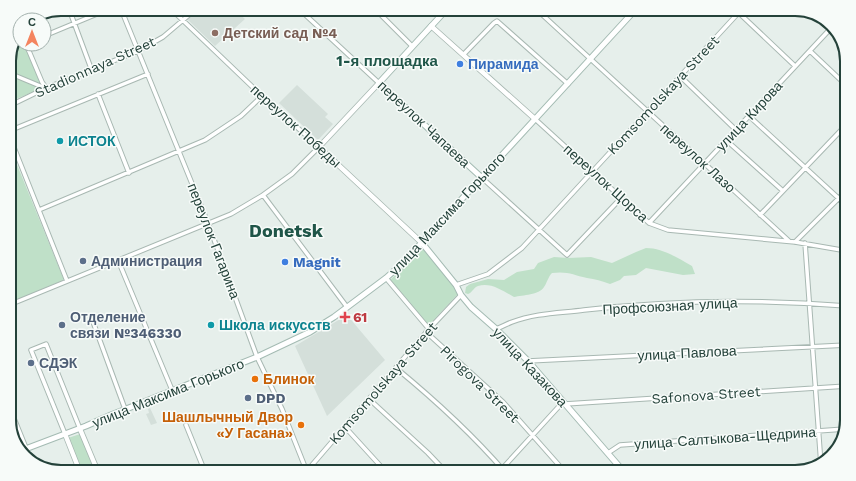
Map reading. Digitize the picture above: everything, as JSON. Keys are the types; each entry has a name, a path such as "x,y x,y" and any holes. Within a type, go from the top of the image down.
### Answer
{"main road":[{"path":"379,82 440,16"},
{"name":"улица Максима Горького","path":"26,448 80,429 125,409 257,356 310,332 347,308 386,278 422,243 630,16"},
{"name":"переулок Чапаева","path":"379,82 481,177"},
{"name":"улица Казакова","path":"422,243 456,285 461,295 471,308 496,329 528,361 618,465"}],"street":[{"path":"72,16 92,71"},
{"path":"52,33 91,16"},
{"name":"переулок Гагарина","path":"124,16 180,151 257,356 282,409 304,465"},
{"name":"переулок Победы","path":"179,16 262,96 319,146 422,243"},
{"name":"Stadionnaya Street","path":"16,103 46,88 92,71 138,51 163,37 188,16"},
{"name":"переулок Чапаева","path":"307,16 379,82"},
{"path":"382,16 412,46"},
{"name":"переулок Лазо","path":"544,16 789,241"},
{"name":"Komsomolskaya Street","path":"456,285 488,274 522,248 736,16"},
{"path":"742,16 795,66"},
{"path":"464,54 489,27 497,22 568,84"},
{"name":"переулок Щорса","path":"431,26 536,119 649,223 668,230 789,241 840,250"},
{"name":"улица Кирова","path":"649,223 828,31"},
{"path":"810,51 840,79"},
{"path":"29,52 46,88"},
{"path":"16,128 148,74"},
{"path":"16,76 46,88"},
{"path":"680,76 736,130"},
{"path":"16,302 230,214 263,195 292,174 379,82"},
{"path":"98,94 129,173"},
{"path":"39,210 205,140 224,129 241,116 262,96"},
{"path":"749,116 839,199 795,242"},
{"path":"760,215 840,131"},
{"path":"726,140 783,191"},
{"path":"16,152 67,281"},
{"name":"переулок Чапаева","path":"481,177 568,255 622,197"},
{"path":"263,195 347,308"},
{"path":"805,243 820,457"},
{"path":"118,260 172,390"},
{"name":"Pirogova Street","path":"386,278 427,331 503,402 559,465"},
{"name":"Komsomolskaya Street","path":"313,465 427,331 461,295"},
{"name":"Профсоюзная улица","path":"496,329 529,317 655,303 809,303 840,305"},
{"path":"92,319 125,409"},
{"path":"77,465 31,350 46,344 95,465"},
{"name":"улица Павлова","path":"528,361 840,345"},
{"path":"396,368 431,396 462,425 497,465"},
{"name":"Safonova Street","path":"564,403 840,387"},
{"path":"369,399 439,465"},
{"path":"507,465 532,436 564,403"},
{"path":"16,424 26,448"},
{"path":"186,425 202,465"},
{"path":"345,427 380,465"},
{"name":"улица Салтыкова-Щедрина","path":"608,453 620,445 839,429"}],"shaded area":[{"name":"Детский сад №4","path":"191,16 242,16 245,19 215,46 187,19"},
{"path":"297,85 328,114 325,117 333,124 318,140 279,103"},
{"path":"347,315 385,360 327,416 295,346"},
{"path":"150,408 157,423 151,425 146,414 149,413 148,409"}],"green space":[{"path":"17,52 27,52 42,88 16,99"},
{"path":"16,162 64,280 16,300"},
{"path":"646,248 652,248 676,257 692,266 695,274 683,275 646,268 636,275 624,276 620,280 610,284 570,274 552,273 542,290 530,294 514,297 488,285 478,286 468,294 465,293 466,287 470,284 488,279 504,280 517,272 534,269 538,263 554,257 591,257 612,263"},
{"path":"423,249 457,289 457,295 428,326 390,280"},
{"path":"80,434 93,465 79,465 68,438"}],"place":[{"name":"Детский сад №4","path":"215,33"},
{"name":"Пирамида","path":"460,64"},
{"name":"ИСТОК","path":"60,141"},
{"name":"Администрация","path":"83,261"},
{"name":"Magnit","path":"285,262"},
{"name":"61","path":"345,317"},
{"name":"Отделение связи №346330","path":"62,325"},
{"name":"Школа искусств","path":"211,325"},
{"name":"СДЭК","path":"31,363"},
{"name":"Блинок","path":"255,379"},
{"name":"DPD","path":"248,398"},
{"name":"Шашлычный Двор «У Гасана»","path":"301,425"}],"district":[{"name":"1-я площадка","path":"387,61"},
{"name":"Donetsk","path":"286,231"}]}
